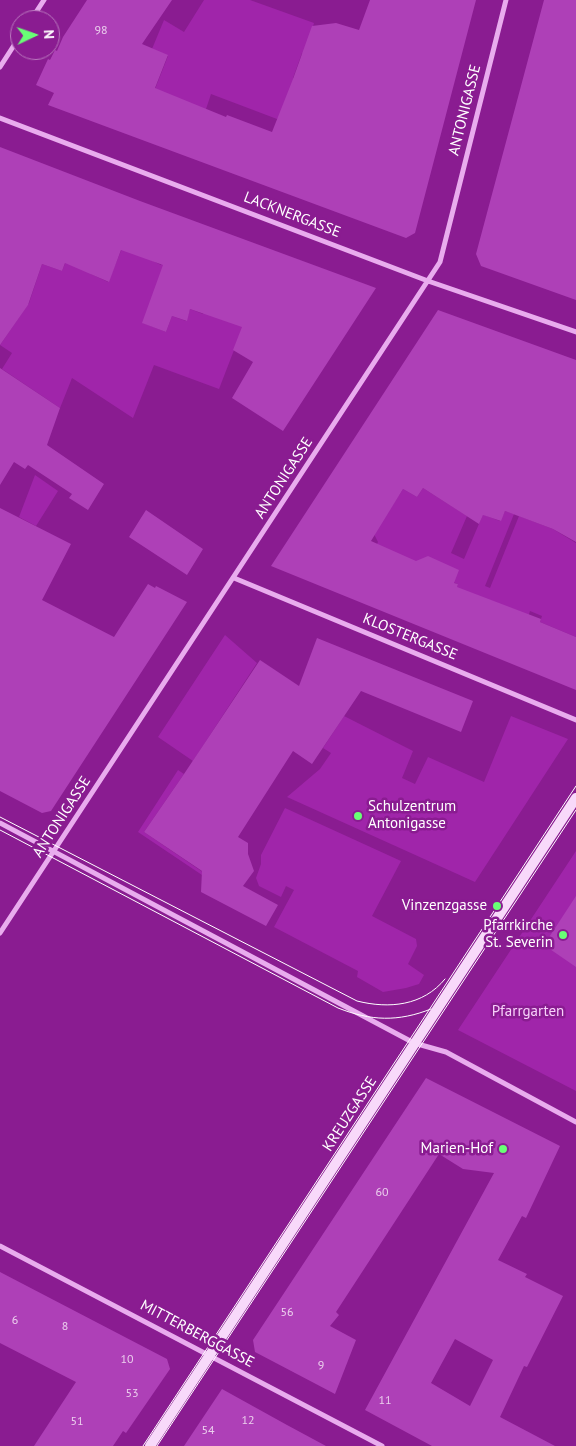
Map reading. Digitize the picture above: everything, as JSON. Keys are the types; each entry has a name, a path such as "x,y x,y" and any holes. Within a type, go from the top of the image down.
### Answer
{"street":[{"name":"ANTONIGASSE","path":"0,933 440,262 506,0"},
{"path":"0,67 10,52"},
{"name":"LACKNERGASSE","path":"0,118 428,280 576,332"},
{"name":"KLOSTERGASSE","path":"234,578 576,720"},
{"name":"KREUZGASSE","path":"150,1446 576,798"},
{"path":"0,823 414,1043 446,1052 576,1122"},
{"name":"MITTERBERGGASSE","path":"0,1246 382,1446"}],"green space":[{"path":"204,0 250,0 314,23 305,54 302,53 293,78 340,96 277,119 211,94 205,112 153,94 168,56 152,49 164,20 184,32"},
{"path":"76,236 103,240 91,274 108,282 123,246 161,265 163,261 256,293 219,389 154,365 133,418 72,378 60,408 2,369 12,353 0,345 29,303 42,264 62,271","holes":["209,298 203,314 190,309 186,321 172,316 166,332 143,323"]},
{"path":"35,475 58,491 36,526 19,517"},
{"path":"423,488 467,516 451,553 464,559 487,505 484,515 500,521 505,511 514,514 485,586 490,588 519,516 553,529 576,543 576,637 540,622 542,616 530,611 528,617 456,588 458,584 444,579 419,563 376,546 378,542 374,534 403,489 417,497"},
{"path":"225,635 257,663 193,761 158,737"},
{"path":"344,716 413,751 402,778 415,784 428,757 484,782 511,716 568,739 475,882 287,797 320,769 331,753 323,748"},
{"path":"178,770 184,774 144,832 210,877 202,875 138,832"},
{"path":"285,808 401,861 372,916 416,939 417,946 408,964 424,975 419,984 383,992 357,977 358,971 274,927 294,890 286,886 281,897 259,886 256,878 261,864 261,855"},
{"name":"Pfarrgarten","path":"576,851 576,1091 458,1030"}],"building":[{"path":"87,0 172,0 142,44 168,55 155,88 226,117 227,115 272,132 312,26 336,23 359,30 370,0 476,0 415,233 406,238 48,105 54,93 36,85 48,60 60,60 60,44"},
{"path":"544,0 576,0 576,300 481,266 476,254"},
{"path":"0,147 376,288 283,431 232,398 253,362 233,350 242,327 190,309 187,321 172,316 166,332 142,323 163,265 121,250 109,282 65,263 62,271 42,264 28,305 0,345"},
{"path":"438,310 576,360 576,542 553,529 505,511 501,521 483,515 479,524 423,488 417,497 403,489 371,541 416,561 428,556 459,570 454,583 458,584 457,587 541,619 540,622 576,637 576,690 271,566"},
{"path":"0,368 60,408 47,445 104,484 88,510 69,498 72,494 28,465 25,469 14,462 0,485"},
{"path":"0,508 71,544 42,600 114,637 148,584 155,588 156,586 187,602 51,811 42,813 0,791"},
{"path":"146,510 203,549 187,575 129,537"},
{"path":"317,638 473,701 461,732 361,691 312,764 293,751 238,837 248,843 248,854 254,871 243,886 278,905 266,926 201,892 202,871 144,832 260,660 299,686"},
{"name":"Pfarrkirche St. Severin","path":"576,896 576,967 544,945"},
{"path":"426,1078 560,1146 526,1218 522,1216 498,1260 527,1274 525,1277 563,1296 527,1367 524,1366 500,1417 555,1446 432,1446 365,1410 494,1173 463,1169 439,1154 336,1312 339,1315 330,1326 356,1340 335,1394 255,1352 253,1340","holes":["455,1339 493,1360 470,1406 431,1383"]},
{"path":"0,1272 167,1359 170,1369 126,1433 123,1431 113,1446 34,1446 76,1382 0,1343"},
{"path":"222,1389 287,1425 326,1446 184,1446"}],"tram line":[{"path":"143,1446 576,786"},
{"path":"157,1446 576,810"},
{"path":"0,817 357,1001 381,1005 405,1003 426,995 445,979"},
{"path":"0,830 338,1008 362,1015 384,1018 407,1016 431,1009"}],"place":[{"name":"Schulzentrum Antonigasse","path":"358,816"},
{"name":"Vinzenzgasse","path":"497,906"},
{"name":"Pfarrkirche St. Severin","path":"563,935"},
{"name":"Marien-Hof","path":"503,1149"}]}
